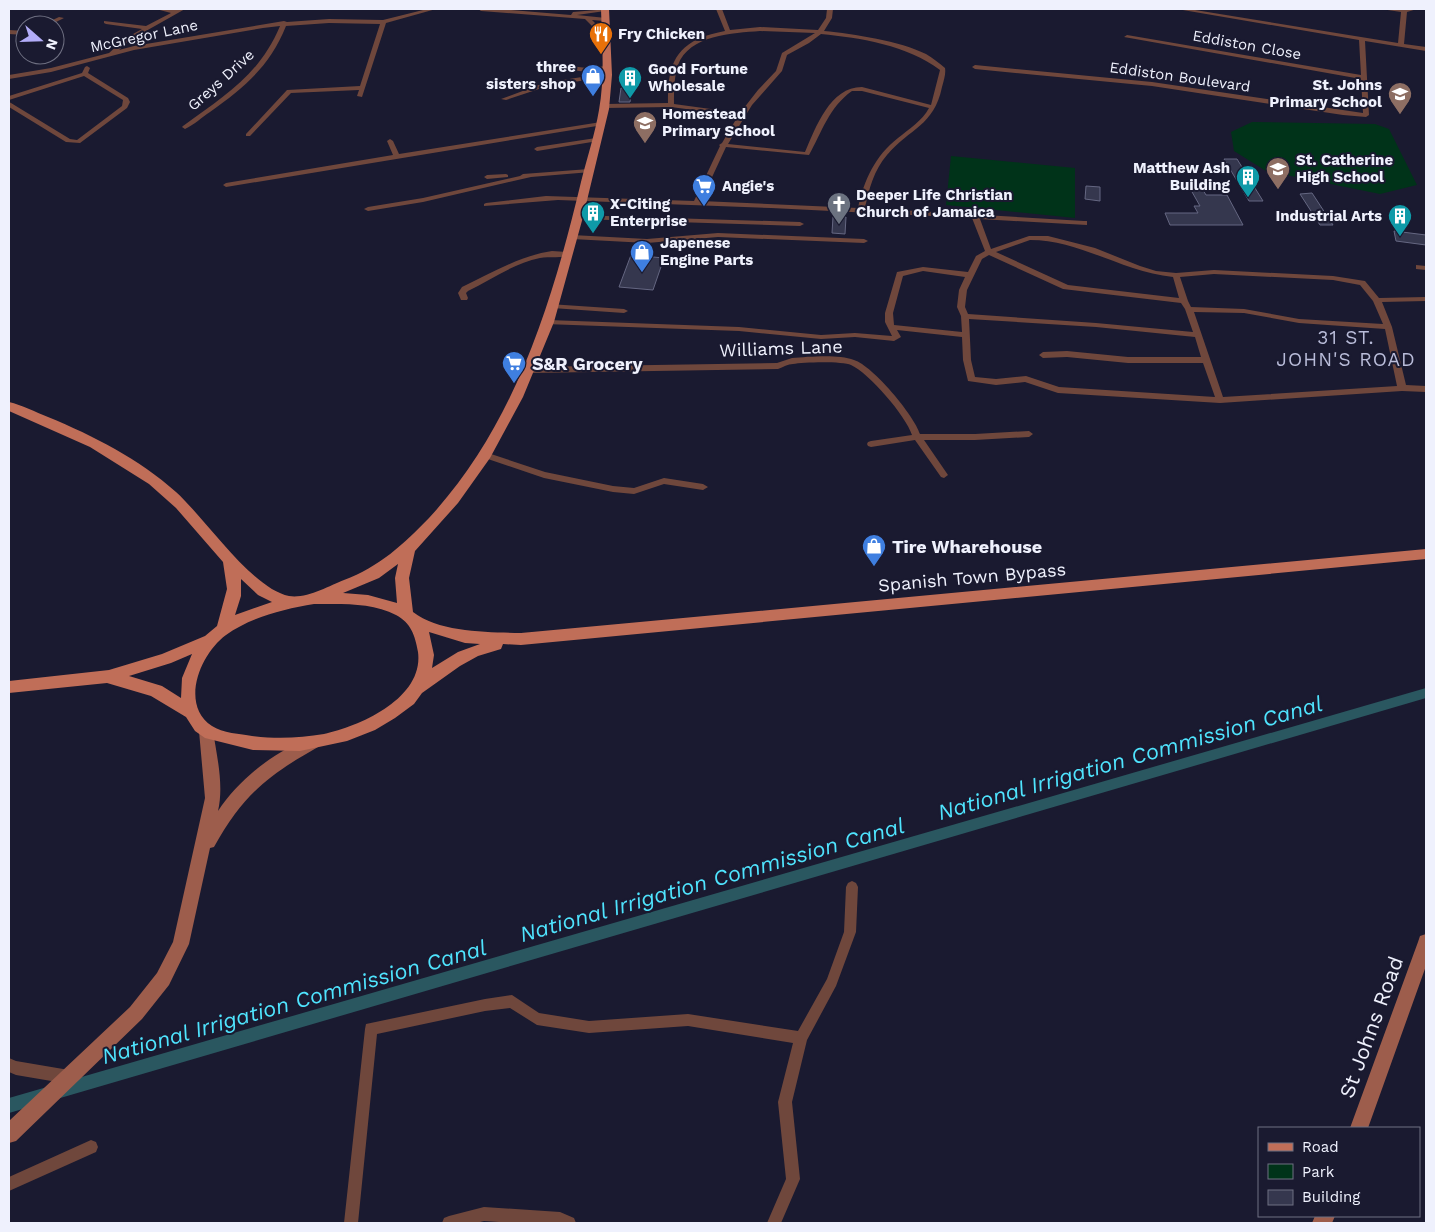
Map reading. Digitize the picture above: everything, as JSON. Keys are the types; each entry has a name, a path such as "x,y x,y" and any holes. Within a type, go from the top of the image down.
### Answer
{"main road":[{"path":"9,687 109,676 166,659 210,640 223,630 250,616 290,602 314,598 362,580 408,549 453,500 485,455 517,397 548,322 578,218 605,106 607,72 604,13"},
{"path":"9,406 56,424 100,445 146,475 173,497 230,562 260,589 272,596 290,602"},
{"path":"206,732 242,742 269,745 313,743 335,738 373,723 402,705 417,688 426,666 426,650 412,617 402,578 408,549"},
{"name":"Spanish Town Bypass","path":"314,598 380,602 412,617 465,637 521,639 1426,554"},
{"path":"223,630 235,595 230,562"},
{"name":"Spanish Town Bypass","path":"417,688 463,655 474,650 521,639"},
{"path":"190,712 187,690 189,678 200,654 210,640"},
{"path":"9,1134 136,1013 163,979 180,944 201,856 213,798 206,732 190,712 156,691 109,676"},
{"path":"201,856 230,804 246,786 271,766 313,743"},
{"name":"St Johns Road","path":"1359,1127 1426,942"}],"street":[{"path":"159,9 179,10"},
{"name":"McGregor Lane","path":"9,77 51,70 143,47 284,23 329,21 383,22 433,9"},
{"path":"481,9 564,15 588,19 604,13"},
{"path":"719,9 728,31"},
{"path":"697,202 722,145 740,115 783,66 784,54 821,33 830,19 830,9"},
{"path":"1180,9 1426,49"},
{"path":"1384,9 1404,12 1414,9"},
{"path":"110,56 128,39 179,10"},
{"path":"564,15 580,10 604,13"},
{"path":"580,10 605,36"},
{"path":"1401,45 1404,12"},
{"path":"106,22 146,28"},
{"path":"248,135 289,91 362,92 383,22"},
{"name":"Greys Drive","path":"186,127 254,72 274,46 284,23"},
{"path":"671,106 671,77 682,54 692,44 708,36 728,31 750,29 834,33 879,41 922,55 943,68 937,98 926,116 891,147 876,165 866,186 861,209"},
{"name":"Eddiston Close","path":"1127,37 1364,77"},
{"name":"Eddiston Boulevard","path":"976,67 1152,84 1342,114 1366,115 1362,39"},
{"path":"85,74 90,60"},
{"path":"570,68 607,72"},
{"path":"504,99 544,85 607,72"},
{"path":"9,98 85,74 126,99 127,102 125,107 78,142 68,141 9,104"},
{"path":"722,145 807,154 837,101 850,90 862,89 932,107"},
{"path":"605,106 671,106 740,115"},
{"path":"226,185 601,124"},
{"path":"537,148 596,140"},
{"path":"390,141 396,156"},
{"path":"487,177 589,171"},
{"path":"368,209 423,200 529,176"},
{"path":"486,205 526,199 567,198 861,209 1084,223"},
{"path":"975,216 989,252 1066,287 1184,301"},
{"path":"578,218 800,224"},
{"path":"572,237 647,241 718,235 864,241"},
{"path":"1402,388 1388,327 1377,300 1362,282 1333,278 1214,272 1176,275 1137,268 1092,250 1048,238 1029,238 989,252 980,258 963,290 961,307 965,316 967,360 972,379 996,382 1026,379 1058,390 1220,400 1402,388 1426,389"},
{"path":"464,298 462,293 465,289 535,255 567,254"},
{"path":"548,322 703,329 739,328 822,337 855,335 894,339 897,337 889,322 888,313 900,274 923,269 970,274"},
{"path":"1176,275 1220,400"},
{"path":"1377,300 1426,299"},
{"path":"552,306 624,311"},
{"path":"1189,310 1244,312 1299,321 1388,327"},
{"path":"965,316 1040,323 1096,325 1197,335"},
{"path":"893,327 965,335"},
{"path":"1043,354 1067,354 1128,360 1206,360"},
{"name":"Williams Lane","path":"529,370 778,366 791,361 851,361 873,378 912,422 917,437 944,474"},
{"path":"871,444 917,437 975,437 1029,434"},
{"path":"485,455 544,475 613,490 634,491 664,481 703,487"},
{"path":"774,1223 792,1179 785,1102 801,1038 832,982 850,932 852,888"},
{"path":"352,1223 371,1029 512,1001 536,1019 589,1027 688,1020 801,1038"},
{"path":"9,1065 16,1068 74,1073"},
{"path":"9,1184 92,1147"},
{"path":"449,1223 484,1214 563,1222"}],"green space":[{"path":"1252,122 1375,124 1389,129 1417,185 1380,194 1266,171 1234,151 1231,132"},
{"path":"951,156 1075,168 1075,218 946,205"}],"building":[{"path":"621,88 632,88 630,102 619,102"},
{"path":"1224,159 1237,159 1263,201 1249,201"},
{"path":"1187,183 1199,183 1206,195 1227,195 1243,225 1170,225 1165,213 1198,213 1194,206 1200,206"},
{"name":"Matthew Ash Building","path":"1086,186 1100,187 1100,201 1085,199"},
{"path":"1312,193 1333,225 1320,225 1300,194"},
{"name":"Deeper Life Christian Church of Jamaica","path":"833,217 846,217 845,234 832,233"},
{"name":"Industrial Arts","path":"1394,231 1426,235 1426,245 1396,241"},
{"name":"Japenese Engine Parts","path":"631,255 664,258 653,290 619,287"}],"waterway":[{"name":"National Irrigation Commission Canal","path":"9,1106 1426,693"}],"place":[{"name":"Fry Chicken","path":"601,55"},
{"name":"three sisters shop","path":"593,97"},
{"name":"Good Fortune Wholesale","path":"630,99"},
{"name":"St. Johns Primary School","path":"1400,115"},
{"name":"Homestead Primary School","path":"645,144"},
{"name":"St. Catherine High School","path":"1278,190"},
{"name":"Matthew Ash Building","path":"1248,198"},
{"name":"Angie's","path":"704,207"},
{"name":"Deeper Life Christian Church of Jamaica","path":"839,225"},
{"name":"X-Citing Enterprise","path":"593,234"},
{"name":"Industrial Arts","path":"1400,237"},
{"name":"Japenese Engine Parts","path":"642,273"},
{"name":"S&R Grocery","path":"514,384"},
{"name":"Tire Wharehouse","path":"874,567"}],"district":[{"name":"31 ST. JOHN'S ROAD","path":"1346,348"}]}
